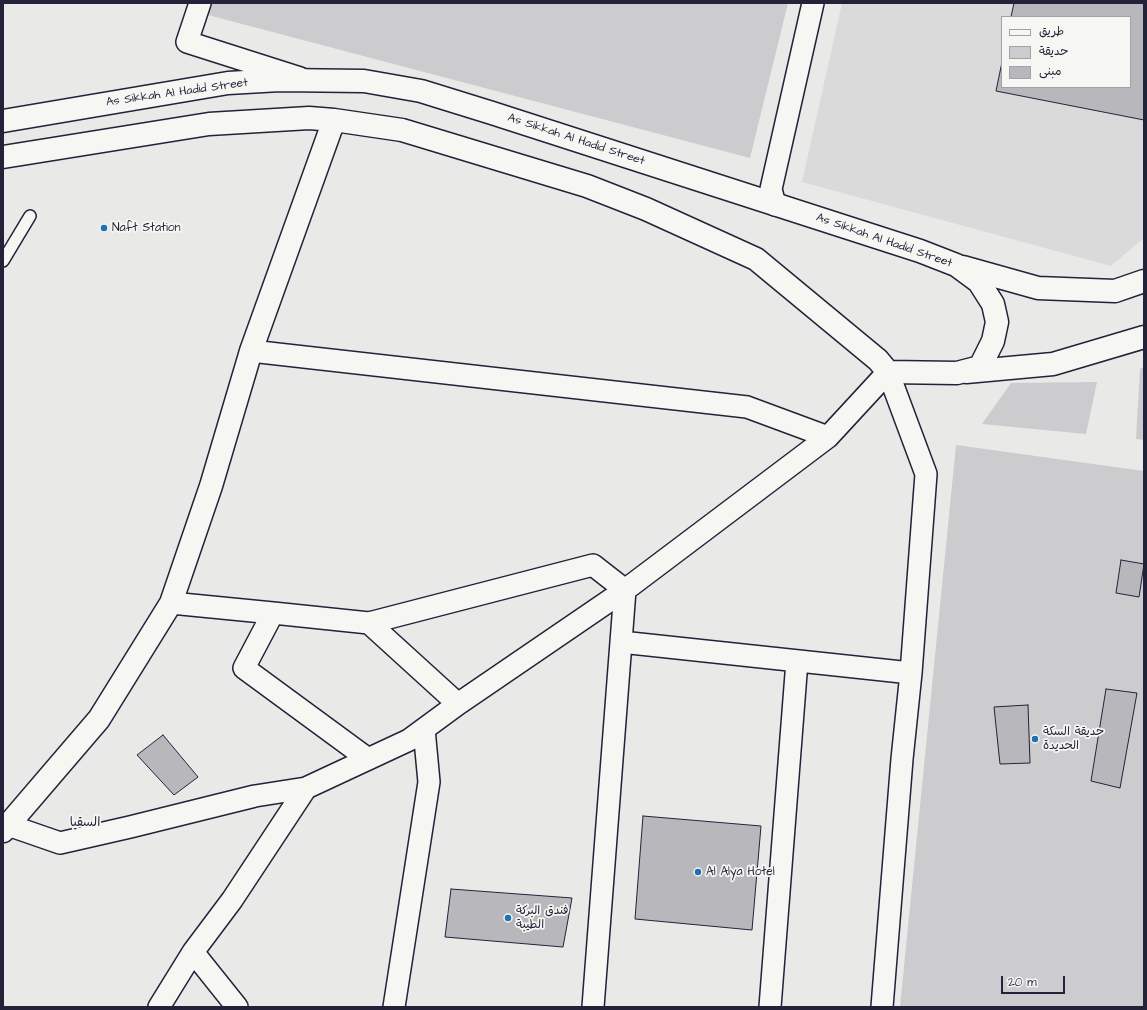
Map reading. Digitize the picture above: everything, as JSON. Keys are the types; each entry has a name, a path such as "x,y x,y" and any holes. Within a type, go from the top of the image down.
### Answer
{"main road":[{"name":"As Sikkah Al Hadid Street","path":"3,120 228,83 280,80 364,81 421,91 920,252 956,265 979,282 993,304 997,322 993,341 980,367 957,373 888,372"},
{"path":"3,157 209,124 309,118 334,120 402,130 587,186 711,237 756,259 878,360 888,372"},
{"path":"4,827 99,719 171,603 211,486 251,351 334,120"},
{"path":"956,265 1038,288 1115,291 1144,282"},
{"path":"957,373 1053,364 1144,337"}],"street":[{"path":"200,3 187,42 306,80"},
{"path":"775,205 770,189 813,3"},
{"path":"251,351 748,406 828,437"},
{"path":"4,827 60,843 130,828 255,796 306,788 409,740 458,704 625,590 828,437 888,372 926,474 911,673 902,759 882,1007"},
{"path":"171,603 369,623 593,565 625,590"},
{"path":"593,1007 625,590"},
{"path":"273,613 244,668 368,759"},
{"path":"369,623 458,704"},
{"path":"621,642 911,673"},
{"path":"770,1007 797,661"},
{"path":"394,1007 429,782 424,729"},
{"path":"159,1007 193,952 232,900 306,788"},
{"path":"193,952 237,1007"}],"lane":[{"path":"3,261 30,216"}],"shaded area":[{"path":"842,3 1144,3 1144,238 1111,266 802,182"}],"green space":[{"path":"212,3 788,3 750,158 208,15"},
{"path":"1144,367 1144,440 1136,439 1140,369"},
{"path":"1097,382 1086,434 982,424 1011,383"},
{"name":"حديقة السكة الحديدة","path":"956,445 1144,471 1144,1007 900,1007"}],"building":[{"path":"1014,3 1144,3 1144,120 996,91 1001,67 1001,88 1131,88 1131,16 1011,16"},
{"path":"1121,560 1144,564 1139,597 1116,593"},
{"path":"1106,689 1137,693 1120,788 1091,781"},
{"path":"1028,705 1030,763 1000,764 994,707"},
{"path":"163,735 198,777 174,795 137,755"},
{"name":"Al Alya Hotel","path":"643,816 761,826 752,930 635,919"},
{"name":"فندق البركة الطيبة","path":"451,889 572,898 563,947 445,937"}],"place":[{"name":"Naft Station","path":"104,228"},
{"name":"حديقة السكة الحديدة","path":"1035,739"},
{"name":"Al Alya Hotel","path":"698,872"},
{"name":"فندق البركة الطيبة","path":"508,918"}],"district":[{"name":"السقيا","path":"85,823"}]}
